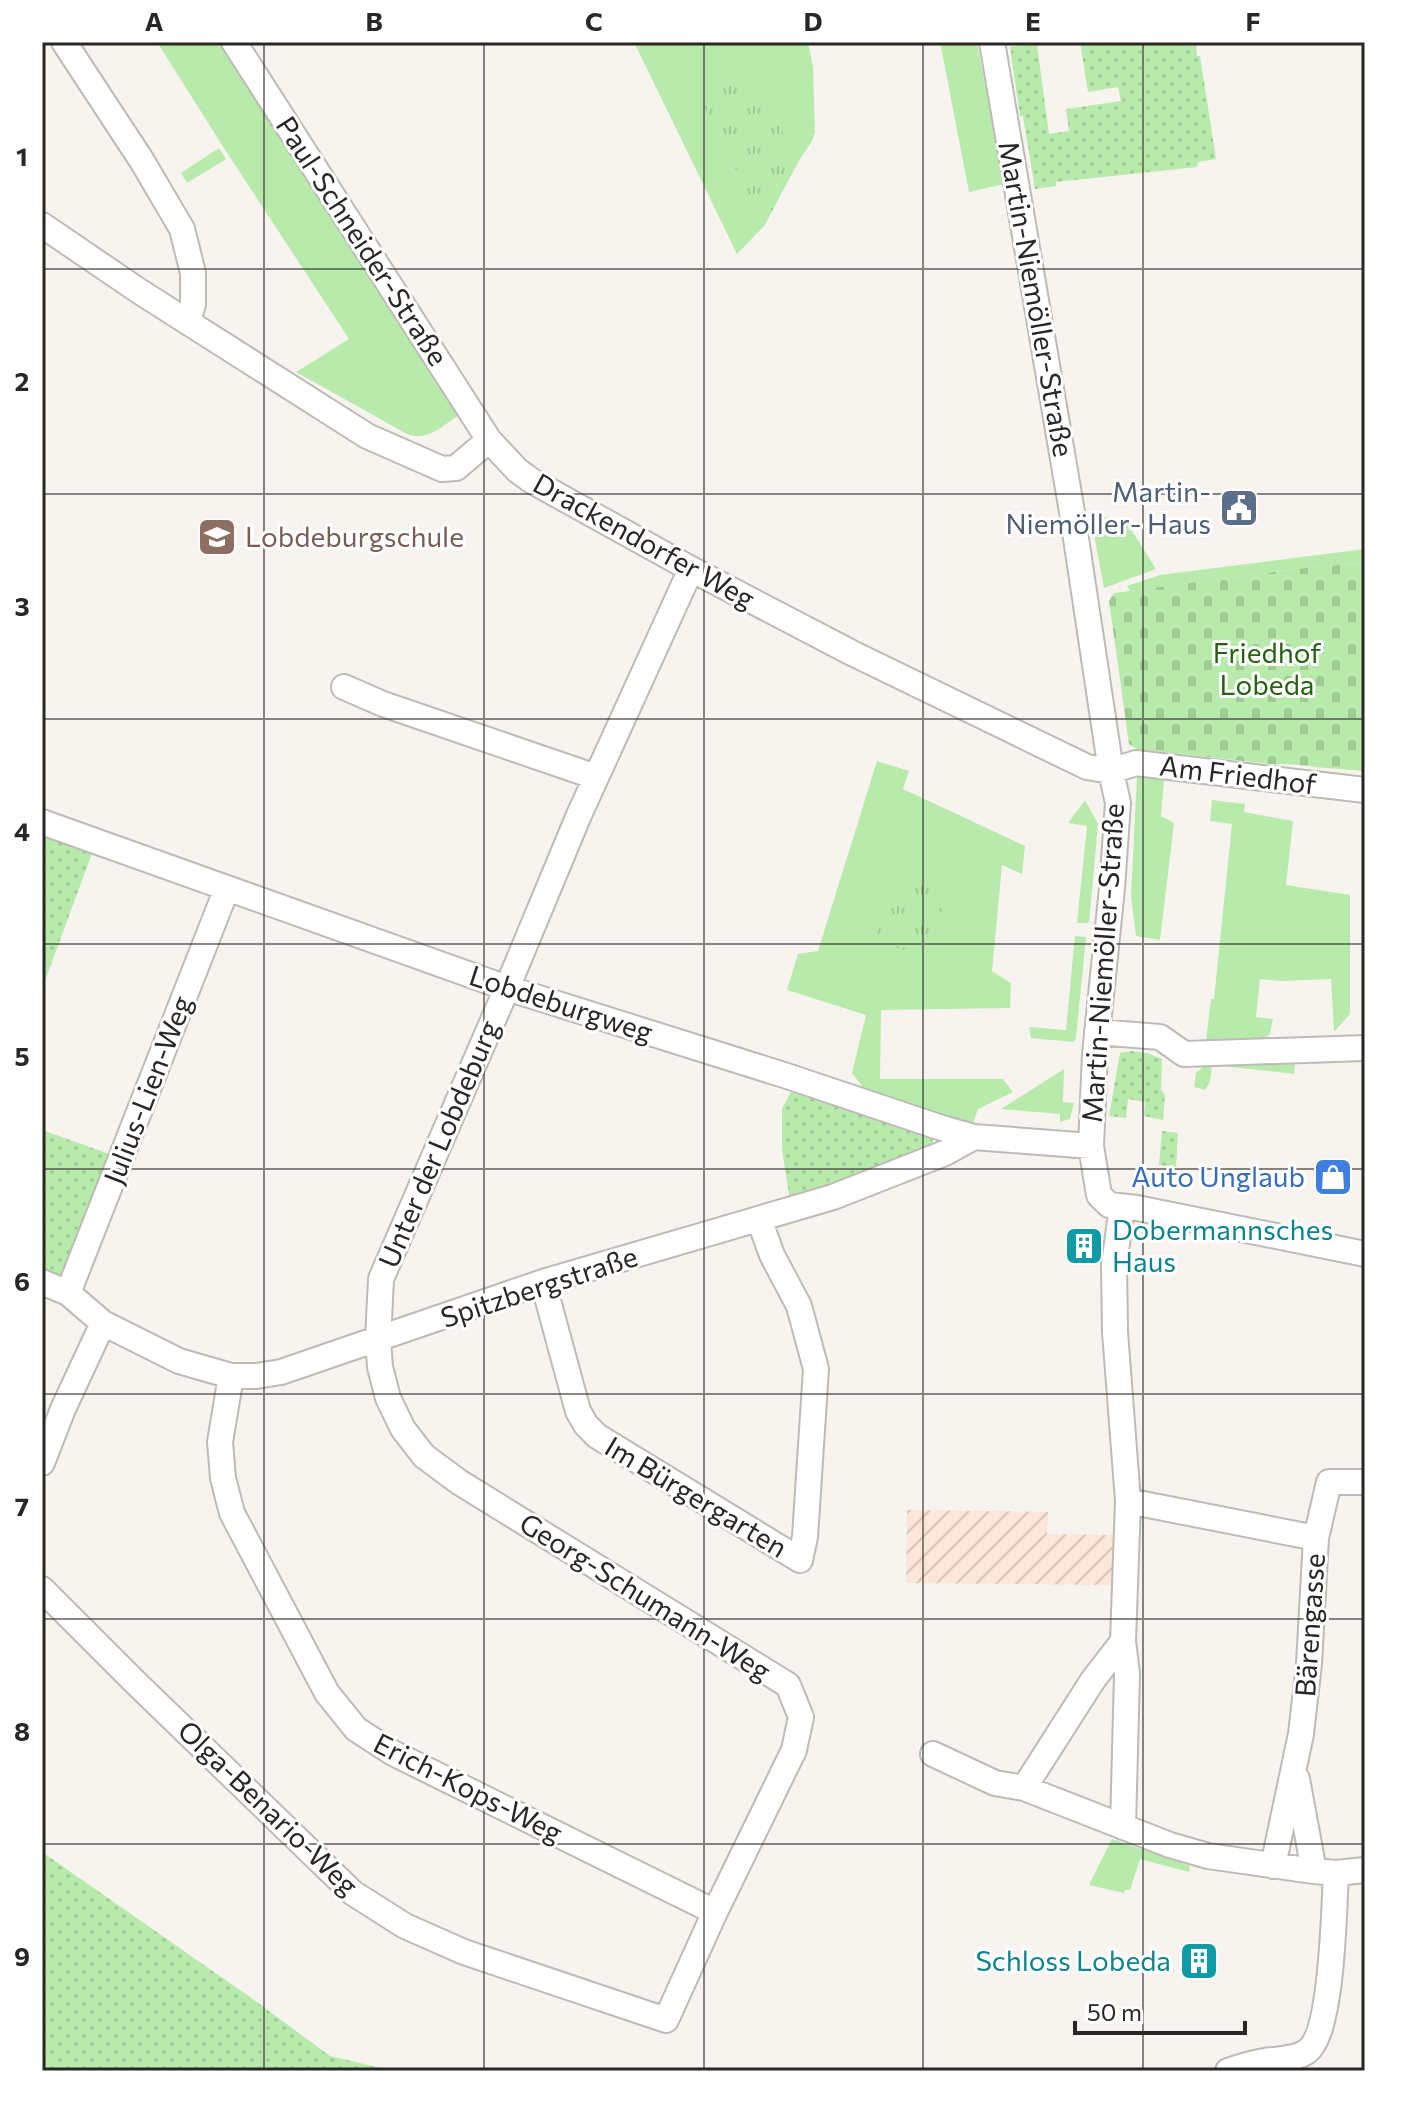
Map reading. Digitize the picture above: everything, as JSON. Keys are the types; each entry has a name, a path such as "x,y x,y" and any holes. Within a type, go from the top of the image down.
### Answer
{"street":[{"path":"64,42 142,161 182,229 193,273 193,304 188,321"},
{"name":"Martin-Niemöller-Straße","path":"992,42 1118,803 1097,1032 1091,1146 1099,1195 1109,1205 1122,1207"},
{"name":"Paul-Schneider-Straße","path":"244,45 489,440"},
{"path":"42,225 367,436 442,469 456,468 489,440"},
{"name":"Drackendorfer Weg","path":"489,440 532,481 691,569 852,653 1073,761 1111,771"},
{"name":"Unter der Lobdeburg","path":"378,1339 381,1279 596,777 691,569"},
{"path":"344,687 383,704 596,777"},
{"name":"Am Friedhof","path":"1111,771 1136,763 1365,790"},
{"name":"Lobdeburgweg","path":"42,822 507,988 974,1137 1091,1146"},
{"name":"Julius-Lien-Weg","path":"68,1293 227,888"},
{"path":"1097,1032 1160,1037 1184,1054 1365,1048"},
{"name":"Spitzbergstraße","path":"42,1282 68,1293 103,1323 179,1361 231,1376 256,1376 281,1372 543,1282 833,1197 945,1153 974,1137"},
{"path":"1123,1827 1127,1674 1123,1641 1128,1501 1114,1265 1122,1207 1365,1254"},
{"name":"Im Bürgergarten","path":"543,1282 578,1411 586,1425 597,1436 800,1560 805,1537 816,1369 799,1306 772,1255 759,1219"},
{"path":"42,1463 103,1323"},
{"name":"Georg-Schumann-Weg","path":"378,1339 380,1367 388,1398 403,1429 424,1456 459,1482 788,1685 801,1717 794,1750 666,2020"},
{"name":"Erich-Kops-Weg","path":"231,1376 220,1442 223,1478 232,1513 327,1693 356,1729 393,1753 715,1912"},
{"name":"Bärengasse","path":"1273,1866 1295,1768 1308,1678 1316,1538 1329,1482 1365,1482"},
{"path":"1128,1501 1316,1538"},
{"name":"Olga-Benario-Weg","path":"42,1589 353,1893 405,1926 464,1952 666,2020"},
{"path":"1024,1788 1093,1680 1123,1641"},
{"path":"933,1754 995,1783 1024,1788 1170,1845 1208,1856 1325,1872 1365,1870"},
{"name":"Bärengasse","path":"1228,2071 1307,2052 1316,2041 1322,2020 1329,1977 1325,1872 1295,1768"}],"shaded area":[{"path":"907,1510 1048,1512 1047,1534 1114,1535 1113,1585 906,1583"}],"green space":[{"path":"157,42 219,42 459,415 428,434 407,434 296,372 349,339"},
{"path":"634,42 808,42 813,67 815,132 812,141 764,226 737,254"},
{"path":"940,42 977,42 1004,184 969,192"},
{"path":"1053,42 1037,45 1049,134 1069,131 1066,109 1121,101 1118,87 1088,92 1080,42 1196,42 1216,159 1198,162 1197,167 1056,182 1056,186 1035,189 1010,47"},
{"path":"753,73 798,162 764,226 701,100"},
{"path":"219,148 226,159 187,183 181,173"},
{"path":"1090,513 1127,523 1156,569 1104,588"},
{"path":"1365,549 1365,563 1130,591 1127,586 1160,575"},
{"name":"Friedhof Lobeda","path":"1365,563 1365,771 1137,749 1129,744 1109,601 1114,593"},
{"path":"877,761 909,771 903,789 1025,846 1022,874 1002,865 992,971 1011,983 1010,1008 881,1010 880,1079 1003,1079 1013,1092 978,1109 972,1126 867,1093 852,1073 866,1015 787,990 798,954 818,951"},
{"path":"1137,776 1164,780 1161,816 1174,823 1160,940 1136,936 1131,896"},
{"path":"1085,800 1098,824 1089,923 1077,923 1087,826 1068,823"},
{"path":"1212,800 1245,804 1244,812 1293,821 1286,885 1350,895 1350,1014 1334,1032 1331,979 1260,979 1256,1017 1273,1019 1270,1034 1257,1043 1206,1040 1211,999 1214,999 1232,824 1210,821"},
{"path":"42,808 101,829 42,989"},
{"path":"894,875 945,885 935,959 874,941"},
{"path":"1075,936 1086,937 1076,1038 1073,1042 1031,1038 1029,1027 1066,1030"},
{"path":"1132,1051 1162,1059 1161,1090 1165,1095 1163,1120 1144,1116 1145,1102 1128,1099 1126,1118 1109,1116 1120,1053"},
{"path":"1292,1060 1294,1074 1212,1065 1210,1082 1205,1090 1194,1087 1196,1073 1210,1061"},
{"path":"1064,1069 1063,1102 1074,1103 1070,1119 1060,1122 1060,1114 1001,1109"},
{"path":"791,1092 932,1138 934,1147 790,1200 782,1150 782,1109"},
{"path":"42,1130 115,1156 57,1289 42,1281"},
{"path":"1162,1131 1178,1133 1176,1167 1159,1165"},
{"path":"1112,1839 1190,1866 1189,1872 1140,1859 1130,1890 1124,1893 1089,1885"},
{"path":"42,1852 330,2056 394,2071 42,2071"}],"place":[{"name":"Martin- Niemöller- Haus","path":"1239,508"},
{"name":"Lobdeburgschule","path":"217,537"},
{"name":"Auto Unglaub","path":"1333,1177"},
{"name":"Dobermannsches Haus","path":"1084,1246"},
{"name":"Schloss Lobeda","path":"1199,1961"}]}
